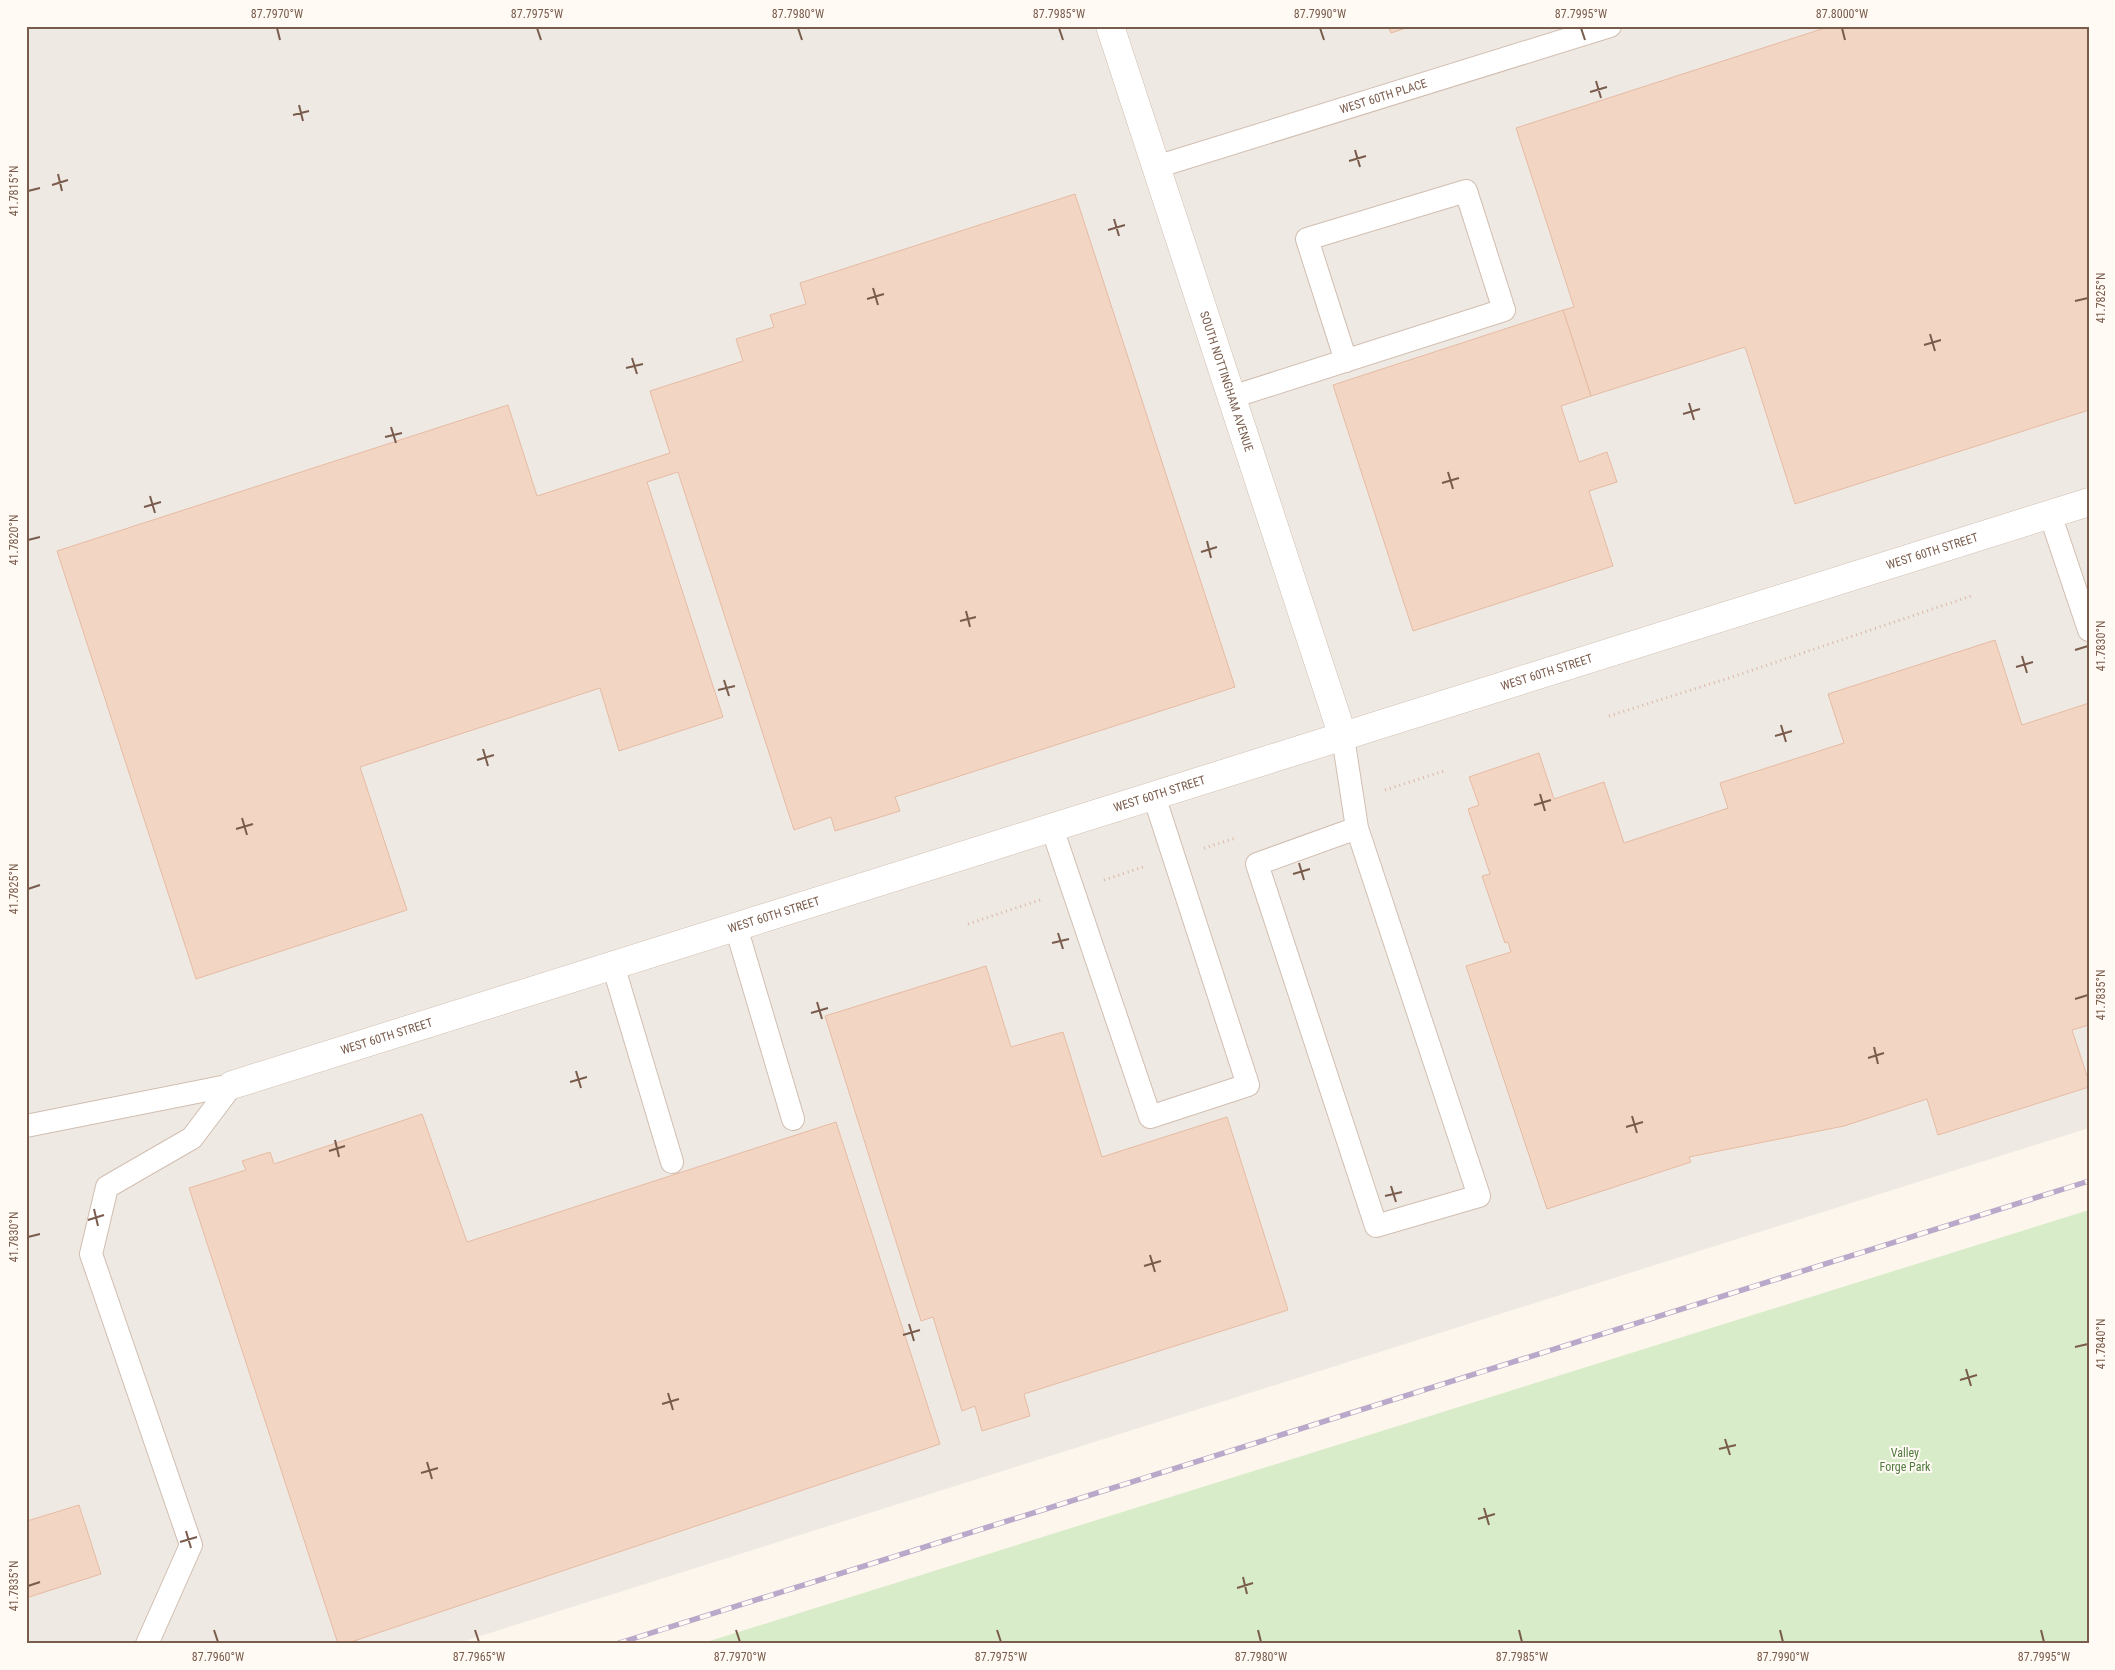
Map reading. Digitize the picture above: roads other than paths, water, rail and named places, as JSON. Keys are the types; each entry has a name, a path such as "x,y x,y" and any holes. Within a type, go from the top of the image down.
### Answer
{"street":[{"name":"SOUTH NOTTINGHAM AVENUE","path":"1110,26 1342,737"},
{"name":"WEST 60TH STREET","path":"232,1085 2089,502"}],"lane":[{"name":"WEST 60TH PLACE","path":"1156,167 1610,26"},
{"path":"1232,397 1504,310 1466,191 1307,239 1346,360"},
{"path":"2050,514 2089,630"},
{"path":"1342,737 1357,828 1479,1196 1376,1226 1257,864 1357,828"},
{"path":"1052,828 1150,1118 1248,1085 1154,796"},
{"path":"736,927 793,1119"},
{"path":"613,965 672,1162"},
{"path":"26,1126 232,1085"},
{"path":"146,1644 191,1544 91,1254 107,1187 192,1138 232,1085"}],"railway":[{"path":"616,1644 2089,1181"}],"park label":[{"name":"Valley Forge Park","path":"1905,1460"}]}
